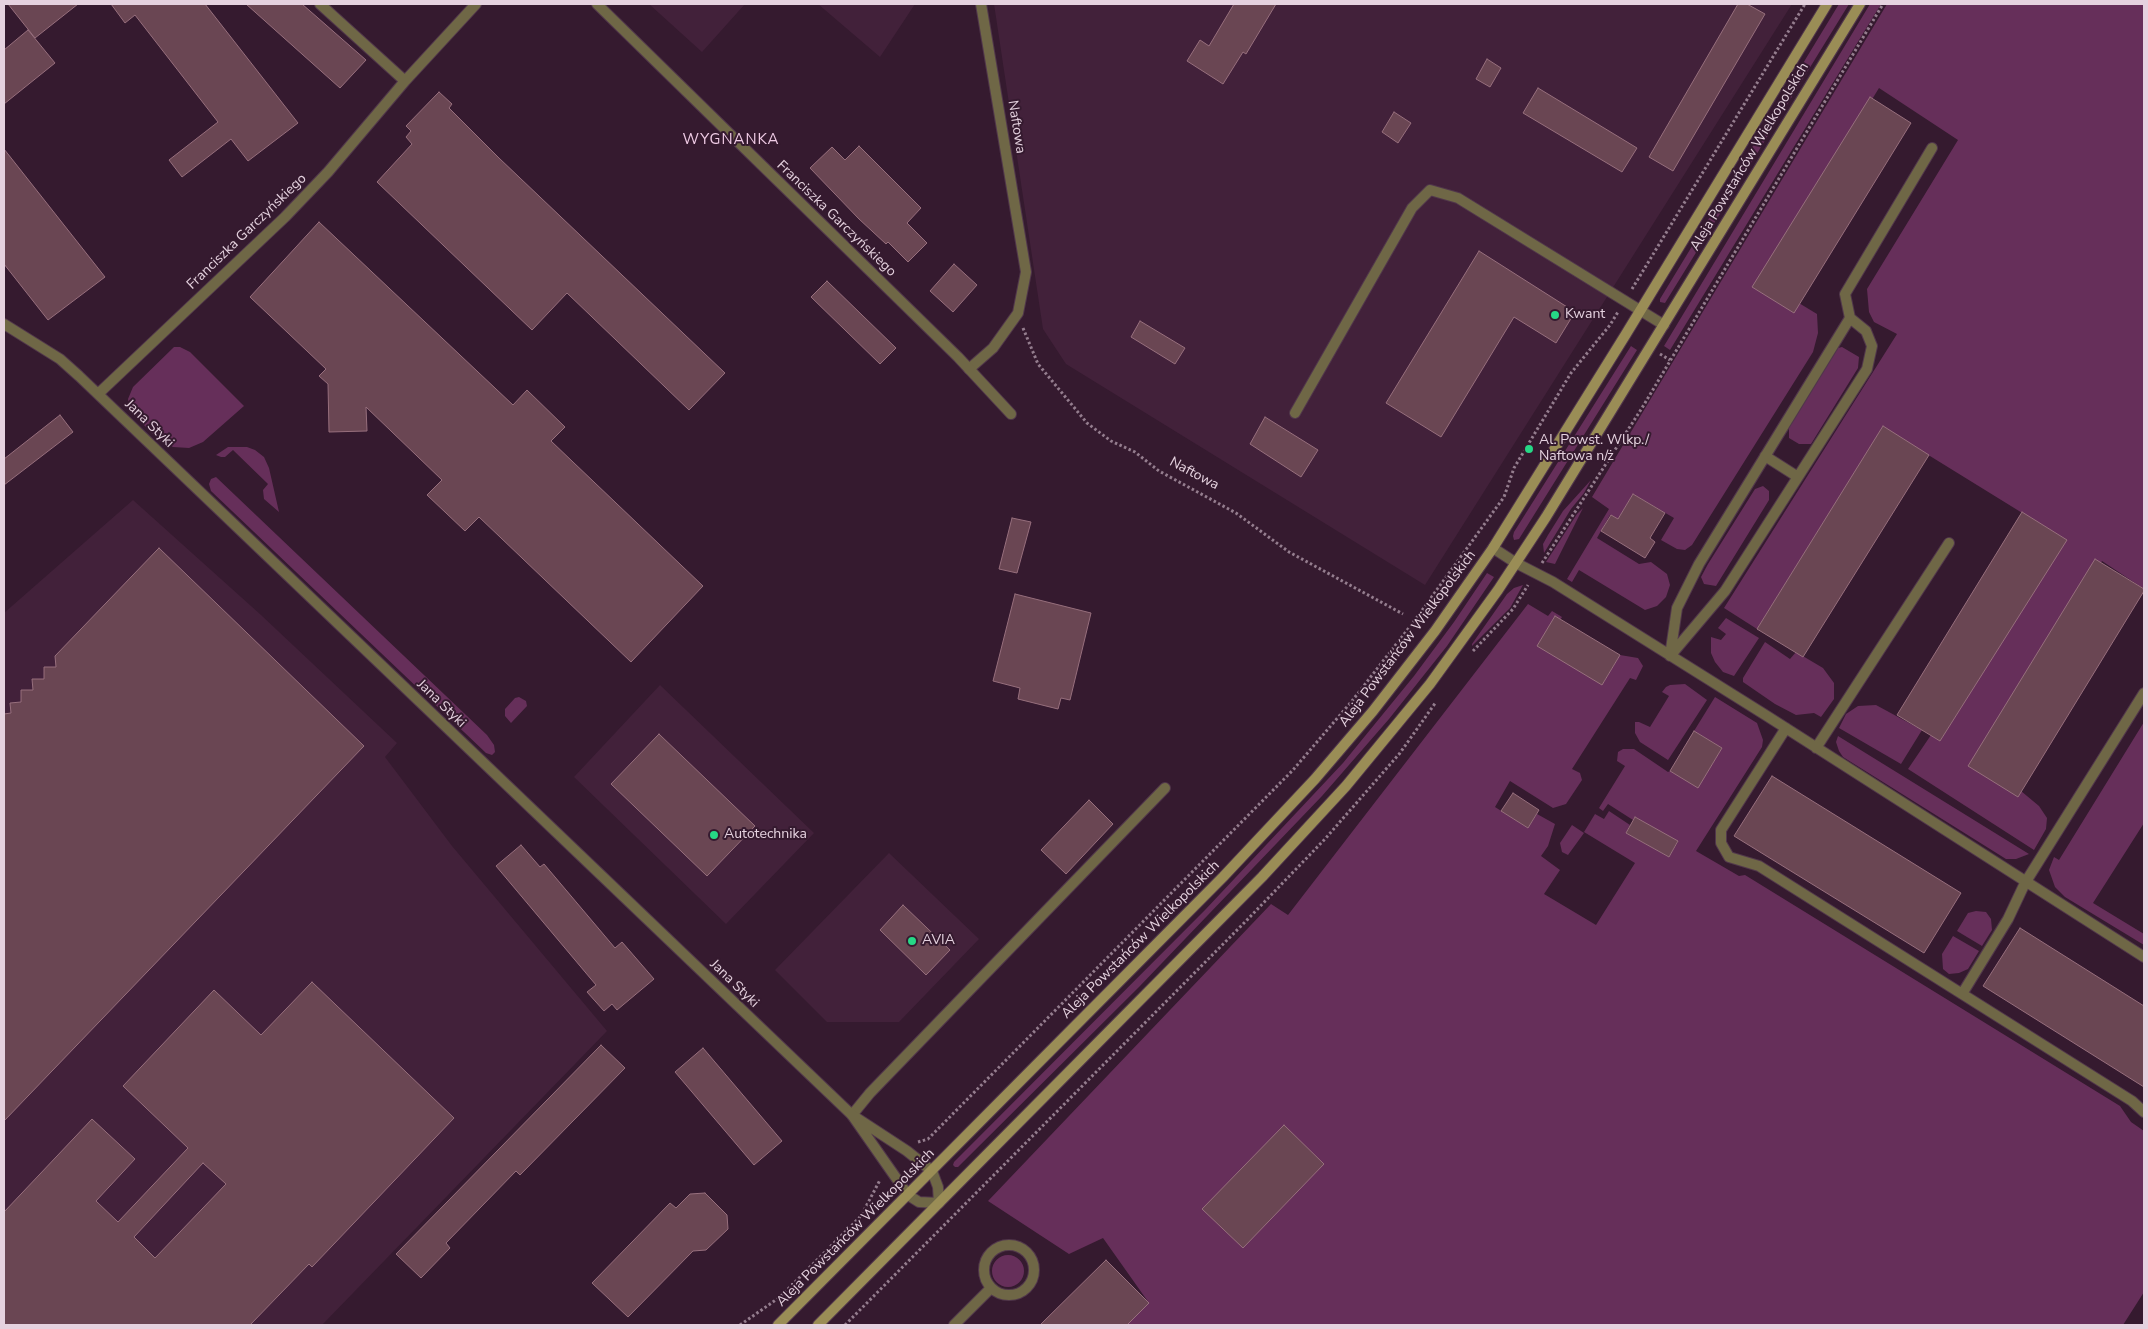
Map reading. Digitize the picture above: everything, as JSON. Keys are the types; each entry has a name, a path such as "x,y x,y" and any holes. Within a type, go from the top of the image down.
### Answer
{"main road":[{"name":"Aleja Powstańców Wielkopolskich","path":"778,1325 1223,877 1315,779 1373,710 1430,637 1493,548 1827,4"},
{"name":"Aleja Powstańców Wielkopolskich","path":"818,1325 1256,883 1371,758 1430,684 1516,563 1860,4"}],"street":[{"path":"320,4 405,81"},
{"name":"Franciszka Garczyńskiego","path":"98,394 285,218 328,172 405,81 476,4"},
{"name":"Franciszka Garczyńskiego","path":"597,4 969,369 1010,414"},
{"name":"Naftowa","path":"969,369 993,348 1018,313 1026,272 981,4"},
{"path":"1670,656 1725,591 1867,368 1872,346 1866,332 1850,318 1846,294 1932,148"},
{"path":"1295,413 1412,208 1430,190 1458,198 1664,325"},
{"path":"1670,656 1677,608 1699,564 1850,318"},
{"name":"Jana Styki","path":"4,324 60,359 98,394 852,1115 907,1151 932,1171"},
{"path":"1765,456 1798,477"},
{"path":"1816,748 1949,543"},
{"name":"Aleja Powstańców Wielkopolskich","path":"1493,548 1516,563"},
{"path":"1516,563 1553,582 1786,728 2025,883 2144,957"},
{"path":"1962,994 2008,919 2025,883 2144,693"},
{"path":"1786,728 1721,830 1721,843 1729,857 1759,866 2132,1102 2144,1112"},
{"path":"852,1115 870,1093 1165,788"},
{"name":"Jana Styki","path":"852,1115 908,1194"},
{"path":"908,1194 919,1202 939,1203 938,1188 932,1171"},
{"path":"1010,1246 1019,1248 1027,1253 1032,1261 1034,1271 1032,1280 1027,1288 1019,1294 1009,1295 1000,1294 991,1288 986,1280 984,1270 986,1261 992,1253 1000,1247 1010,1246"},
{"path":"954,1325 991,1288"}],"path":[{"path":"907,1151 915,1143 928,1139 1037,1030 1293,770 1352,701 1415,620 1504,497 1514,468 1571,373 1610,325 1805,4"},
{"path":"1536,573 1642,408 1882,4"},
{"name":"Naftowa","path":"1018,313 1038,364 1087,423 1111,441 1135,452 1159,471 1236,513 1289,552 1403,614"},
{"path":"740,1325 780,1297 861,1216 878,1181 890,1170"}],"shaded area":[{"path":"649,4 745,4 702,52"},
{"path":"818,4 915,4 880,57"},
{"path":"994,4 1792,4 1425,585 1066,364 1043,329"},
{"path":"1839,4 1849,4 1665,303 1660,302 1660,299"},
{"path":"1870,4 1881,4 1670,350 1664,346"},
{"path":"1887,4 2144,4 2144,589 2102,561 1974,763 2021,791 2039,806 2047,818 2046,829 2034,850 1908,769 1931,735 1940,741 2066,540 1883,427 1757,629 1724,608 1897,334 1874,322 1869,312 1867,289 1958,140 1879,88 1761,280 1817,314 1818,333 1813,352 1692,545 1685,550 1677,549 1661,540 1674,518 1633,494 1618,519 1610,515 1597,538 1639,564 1651,562 1667,574 1670,585 1666,597 1657,606 1645,610 1579,570 1572,582 1567,579 1609,509 1592,497"},
{"path":"1631,346 1637,350 1519,539 1514,540 1514,532"},
{"path":"174,347 180,347 190,352 244,406 203,442 189,448 173,447 160,441 130,411 128,399 133,387"},
{"path":"1842,347 1859,357 1858,368 1811,444 1799,444 1789,438 1789,426 1838,348"},
{"path":"228,447 247,447 264,457 269,468 279,512 264,499 263,490 268,484 233,450 225,457 216,455"},
{"path":"216,477 487,735 494,745 495,752 492,755 486,753 211,491 209,484 211,479"},
{"path":"1591,480 1544,553 1543,544 1563,511"},
{"path":"1763,486 1769,491 1769,500 1716,586 1704,584 1701,577 1708,564 1755,489"},
{"path":"133,500 261,615 397,743 385,757 452,846 607,1031 322,1325 4,1325 4,613"},
{"path":"1583,508 1555,564 1546,562 1577,514"},
{"path":"1487,573 1494,577 1447,646 1389,719 1322,796 1139,987 958,1167 955,1167 953,1165 954,1162 1205,910 1343,763 1414,676"},
{"path":"1523,585 1510,608 1472,646 1507,594 1514,588"},
{"path":"1528,604 1548,616 1552,611 1562,617 1544,645 1604,682 1620,655 1638,658 1643,666 1636,680 1630,678 1572,769 1580,773 1582,780 1566,804 1553,808 1510,781 1495,807 1528,828 1537,814 1555,824 1548,846 1541,856 1560,870 1544,894 1596,925 1635,863 1584,832 1595,814 1604,819 1609,811 1630,825 1626,833 1669,857 1678,842 1635,817 1633,820 1608,804 1603,811 1599,808 1625,766 1617,761 1618,752 1623,749 1634,749 1668,772 1670,771 1698,787 1722,748 1694,731 1715,697 1757,723 1763,740 1762,747 1696,851 1739,876 1745,875 2120,1106 2131,1122 2144,1131 2144,1292 2123,1325 1127,1325 1149,1303 1103,1238 1069,1254 988,1201 1271,904 1288,915"},
{"path":"1726,618 1759,638 1734,676 1723,672 1711,653 1711,637 1721,640 1726,634 1718,628"},
{"path":"1765,642 1790,659 1796,652 1823,668 1834,683 1834,699 1821,717 1814,713 1796,715 1775,704 1743,682 1743,678"},
{"path":"1685,684 1707,700 1668,760 1640,742 1635,733 1635,722 1650,727 1669,696 1662,692 1666,687"},
{"path":"660,685 814,833 726,924 574,777"},
{"path":"519,697 526,701 527,706 511,723 505,716 505,709 515,698"},
{"path":"1876,705 1922,730 1901,764 1839,728 1846,714 1858,706"},
{"path":"2144,722 2144,823 2093,903 2144,934 2144,945 2065,897 2055,887 2049,870 2054,857 2059,860"},
{"path":"1838,736 2029,854 2016,859 2006,859 1843,757 1836,742"},
{"path":"1572,825 1584,833 1568,855 1562,852 1560,843"},
{"path":"889,853 979,939 899,1022 827,1022 775,970"},
{"path":"1976,911 1986,912 1991,919 1992,930 1982,946 1957,931 1968,913"},
{"path":"1953,936 1979,951 1968,969 1959,973 1949,974 1943,969 1942,954"},
{"path":"1008,1255 1014,1256 1019,1260 1023,1265 1023,1277 1019,1282 1014,1286 1008,1287 1002,1286 997,1282 993,1277 992,1271 993,1265 997,1260 1002,1256"}],"building":[{"path":"8,4 78,4 35,38"},
{"path":"111,4 205,4 298,123 248,161 231,139 182,177 169,160 218,122 135,15 125,23"},
{"path":"246,4 302,4 366,60 340,88"},
{"path":"1234,4 1276,4 1246,54 1243,52 1223,84 1187,61 1200,40 1209,46"},
{"path":"1738,4 1747,4 1765,14 1673,171 1649,157"},
{"path":"28,30 55,63 4,104 4,50"},
{"path":"1487,59 1501,68 1490,87 1476,79"},
{"path":"1538,88 1637,148 1622,172 1523,113"},
{"path":"439,92 452,104 449,108 499,158 725,373 689,410 567,293 532,330 377,182 412,144 406,137 411,131 406,126"},
{"path":"1870,97 1911,123 1794,313 1752,287"},
{"path":"1394,112 1411,123 1398,143 1382,132"},
{"path":"859,146 921,208 907,223 927,243 908,262 888,242 886,244 859,219 810,168 832,147 845,160"},
{"path":"4,149 105,277 48,320 4,264"},
{"path":"319,222 513,405 527,390 565,427 551,441 703,586 631,662 479,517 465,531 427,495 442,480 366,407 367,431 329,432 328,384 319,376 326,369 250,297"},
{"path":"1479,251 1575,312 1556,343 1514,317 1441,437 1386,403"},
{"path":"954,264 977,285 953,312 930,291"},
{"path":"827,281 896,348 880,364 811,297"},
{"path":"1140,321 1185,348 1175,364 1131,337"},
{"path":"60,415 73,432 4,485 4,459"},
{"path":"1265,417 1318,450 1301,477 1250,444"},
{"path":"1883,426 1929,455 1803,657 1757,629"},
{"path":"1633,494 1665,513 1650,538 1655,542 1645,558 1601,531 1611,515 1618,519"},
{"path":"2022,512 2067,540 1940,741 1897,715"},
{"path":"1012,518 1031,522 1017,573 999,569"},
{"path":"159,548 364,746 4,1121 4,714 11,713 10,703 21,702 21,690 33,690 32,679 44,679 44,667 56,667 55,656"},
{"path":"2095,559 2144,589 2144,591 2018,797 1968,766"},
{"path":"1015,594 1091,613 1070,700 1061,698 1058,709 1018,699 1020,688 993,681"},
{"path":"1555,616 1620,655 1602,685 1537,646"},
{"path":"1694,731 1722,748 1698,788 1670,771"},
{"path":"659,734 755,826 707,876 611,784"},
{"path":"1772,776 1961,893 1924,953 1734,836"},
{"path":"1513,793 1539,810 1528,828 1501,811"},
{"path":"1089,800 1113,824 1066,874 1041,850"},
{"path":"1635,817 1678,841 1669,857 1626,833"},
{"path":"521,845 540,867 544,864 615,948 622,942 654,979 617,1010 612,1004 604,1011 587,992 596,985 496,866"},
{"path":"903,905 950,950 926,975 880,930"},
{"path":"2020,928 2144,1006 2144,1087 1983,986"},
{"path":"312,982 454,1118 312,1267 309,1264 250,1325 4,1325 4,1212 92,1119 135,1159 96,1201 118,1222 188,1148 123,1086 214,990 261,1035","holes":["203,1163 226,1184 155,1258 134,1237"]},
{"path":"601,1045 625,1068 520,1175 516,1171 446,1243 450,1248 421,1278 396,1254"},
{"path":"703,1048 782,1141 754,1165 675,1072"},
{"path":"1284,1125 1324,1164 1243,1248 1202,1209"},
{"path":"705,1193 727,1215 728,1229 706,1250 693,1251 628,1317 592,1283 670,1203 676,1208 690,1194"},
{"path":"1106,1260 1149,1303 1127,1325 1040,1325"}],"place":[{"name":"Kwant","path":"1555,315"},
{"name":"Al. Powst. Wlkp./ Naftowa n/ż","path":"1529,449"},
{"name":"Autotechnika","path":"714,835"},
{"name":"AVIA","path":"912,941"}],"district":[{"name":"WYGNANKA","path":"731,140"}]}
